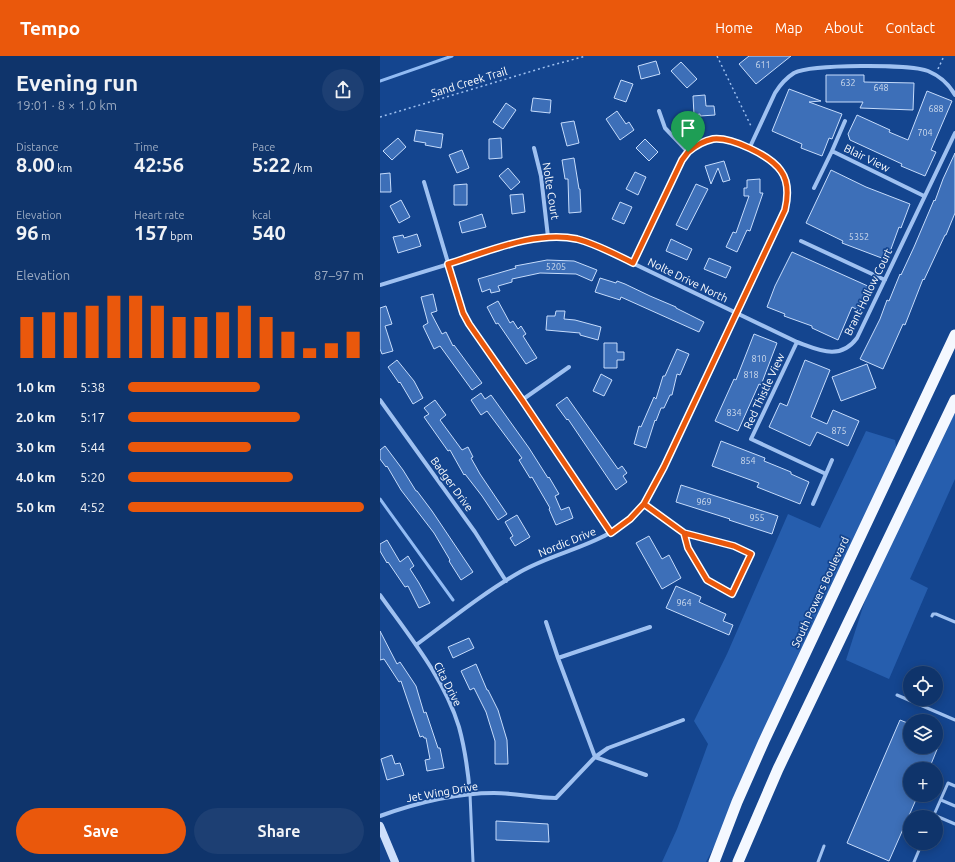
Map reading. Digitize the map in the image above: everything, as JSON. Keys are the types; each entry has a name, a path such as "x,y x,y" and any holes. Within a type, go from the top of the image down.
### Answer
{"highway":[{"name":"South Powers Boulevard","path":"714,862 737,802 793,678 955,336"},
{"path":"738,862 765,798 955,400"},
{"path":"744,862 765,798"},
{"path":"706,862 737,802"}],"main road":[{"path":"380,826 395,862"}],"street":[{"path":"749,148 775,92 786,78 804,70 816,68 878,67 916,69 935,74 943,80 955,96"},
{"path":"659,111 665,128 688,152"},
{"name":"Blair View","path":"845,121 832,151 924,196"},
{"name":"Brant Hollow Court","path":"736,313 797,342 825,352 843,350 852,345 857,338 955,133"},
{"name":"Nordic Drive","path":"416,645 506,581 534,564 596,541 611,533 630,519 644,504 664,467 785,210 788,199 786,180 781,171 766,157 730,140 721,139 704,142 688,152 682,160 633,263"},
{"name":"Nolte Court","path":"534,148 541,176 548,237"},
{"path":"814,188 832,151"},
{"path":"424,182 463,313 611,533"},
{"name":"Nolte Drive North","path":"380,285 524,241 548,237 563,237 588,242 736,313"},
{"path":"801,241 885,280"},
{"name":"Red Thistle View","path":"797,342 751,439 826,474"},
{"path":"522,400 569,367"},
{"name":"Badger Drive","path":"380,400 472,526 506,581"},
{"path":"813,504 832,460"},
{"path":"644,504 684,533 734,546 751,554 732,594 707,580 688,548 684,533"},
{"name":"Cita Drive","path":"380,595 416,645 442,687 459,727 467,764 470,794"},
{"path":"546,622 595,757"},
{"path":"558,658 650,627"},
{"path":"595,757 608,748 683,720"},
{"path":"595,757 646,775"},
{"name":"Jet Wing Drive","path":"380,816 415,805 470,794 495,793 539,798 556,798 595,757"}],"lane":[{"path":"932,616 933,614 936,614 955,622"},
{"path":"897,694 955,720"},
{"path":"943,795 948,783 955,786"},
{"path":"470,794 473,862"},
{"path":"943,801 955,806"},
{"path":"943,819 955,824"},
{"path":"818,862 824,846"},
{"path":"914,862 919,850"}],"path":[{"name":"Sand Creek Trail","path":"380,117 586,56"},
{"path":"717,56 756,135"},
{"path":"935,74 944,56"}],"shaded area":[{"path":"955,400 955,479 910,579 928,588 889,679 846,660 877,563"},
{"path":"866,431 895,440 898,456 737,802 706,862 662,862 677,829 708,744 694,721 727,654 788,514 820,528"}],"building":[{"path":"749,56 791,56 756,84 739,64"},
{"path":"656,61 660,74 641,79 638,66"},
{"path":"681,62 697,79 687,88 671,71"},
{"path":"826,75 864,75 864,82 914,83 913,110 860,108 863,102 826,102"},
{"path":"621,80 633,84 626,102 614,98"},
{"path":"789,89 821,101 809,102 842,114 832,139 829,138 822,156 801,148 802,144 772,131"},
{"path":"927,91 952,101 931,150 936,152 925,176 901,166 902,164 850,140 848,134 857,115 908,140"},
{"path":"705,95 706,106 714,106 715,115 694,115 693,96"},
{"path":"533,98 551,100 550,113 531,111"},
{"path":"506,103 516,110 503,129 493,122"},
{"path":"617,111 626,124 629,122 634,130 620,140 606,119"},
{"path":"574,121 579,143 567,146 561,123"},
{"path":"416,130 443,134 441,148 414,141"},
{"path":"398,138 406,147 392,160 383,151"},
{"path":"501,138 502,158 489,159 489,139"},
{"path":"645,139 658,152 649,161 636,148"},
{"path":"462,150 469,168 457,173 449,155"},
{"path":"955,153 955,213 946,235 924,280 923,279 905,325 903,324 883,369 860,359 880,319 887,300 889,301 900,274 901,275 914,247"},
{"path":"574,158 580,189 581,212 569,213 568,179 565,179 562,160"},
{"path":"724,161 730,180 723,182 718,168 711,184 705,166"},
{"path":"508,168 520,182 511,190 499,176"},
{"path":"831,170 866,187 910,204 901,228 899,227 887,260 842,243 843,241 806,223"},
{"path":"635,172 646,177 638,195 626,189"},
{"path":"390,173 391,192 380,192 380,174"},
{"path":"760,179 760,193 763,193 750,231 747,230 737,252 726,247 733,232 736,233 749,196 744,196 744,188 747,188 747,180"},
{"path":"467,184 467,205 454,205 454,185"},
{"path":"696,184 708,189 687,230 676,225"},
{"path":"523,194 525,212 512,214 510,195"},
{"path":"401,200 410,217 399,223 390,206"},
{"path":"620,202 632,207 624,224 612,219"},
{"path":"482,214 486,227 462,233 459,222"},
{"path":"417,234 421,246 398,253 393,237 403,235 404,238"},
{"path":"671,239 692,249 687,260 666,251"},
{"path":"792,252 870,287 860,311 852,307 838,340 812,328 812,326 784,316 785,314 767,307 775,286"},
{"path":"709,258 731,267 726,278 704,269"},
{"path":"547,260 574,261 597,270 592,281 576,274 540,273 512,279 512,282 498,286 500,291 491,293 490,289 482,292 478,279 516,268 515,266"},
{"path":"600,278 625,284 676,307 704,322 699,332 621,297 620,300 595,292"},
{"path":"433,294 437,311 431,313 442,334 446,332 453,346 454,345 482,383 472,390 440,346 434,349 423,326 428,323 421,297"},
{"path":"498,301 510,323 513,321 518,329 521,326 526,334 523,336 537,358 526,364 498,323 496,324 487,307"},
{"path":"386,306 392,324 385,326 393,351 382,354 380,349 380,308"},
{"path":"556,311 565,311 564,319 575,320 601,327 598,340 580,335 580,333 546,330 547,316 555,316"},
{"path":"754,334 777,343 761,385 759,384 738,431 715,421 734,379 736,380"},
{"path":"604,343 617,343 617,352 624,352 624,360 617,360 617,368 604,368"},
{"path":"677,349 689,354 680,375 677,374 672,395 670,395 664,408 661,408 656,421 655,420 646,448 634,444 639,426 641,427 654,397 656,399 663,376 665,376"},
{"path":"397,360 414,381 423,398 413,404 400,382 399,383 388,367"},
{"path":"805,360 830,370 811,417 827,424 833,410 859,421 848,446 817,432 810,446 769,427 780,403 787,406"},
{"path":"867,364 876,388 841,401 832,377"},
{"path":"601,374 612,380 604,396 593,391"},
{"path":"481,393 485,399 491,395 529,448 548,478 549,477 559,494 555,496 561,510 569,507 573,518 556,525 549,509 550,508 532,477 530,478 519,460 522,458 487,411 481,415 471,400"},
{"path":"567,397 618,469 622,466 627,473 623,476 627,482 616,490 568,419 567,420 556,405"},
{"path":"435,400 446,415 440,420 462,450 468,447 473,457 471,458 480,474 507,514 498,520 482,496 465,474 464,475 450,450 448,451 424,417 429,414 424,408"},
{"path":"721,441 765,458 764,461 791,472 791,474 809,482 800,504 757,487 759,483 712,466"},
{"path":"385,446 403,470 416,491 432,511 473,572 461,580 434,533 401,490 387,466 386,467 380,459 380,450"},
{"path":"681,485 778,516 772,534 676,502"},
{"path":"517,515 530,537 515,546 510,538 513,536 505,522"},
{"path":"649,536 662,559 669,555 681,578 662,589 636,543"},
{"path":"387,540 400,562 408,556 414,566 410,569 430,603 419,608 408,586 405,587 388,562 387,563 380,551 380,544"},
{"path":"676,586 701,597 699,602 726,614 723,621 733,625 729,635 666,608"},
{"path":"380,631 397,664 400,662 416,686 424,713 426,712 438,748 440,748 444,768 427,771 425,760 430,759 426,738 423,736 420,737 401,681 399,682 384,659 380,660"},
{"path":"469,638 474,648 453,658 448,647"},
{"path":"476,664 487,690 498,710 507,740 508,764 495,764 495,741 486,712 474,688 470,690 461,671"},
{"path":"900,720 903,721 903,754 935,754 932,762 903,762 903,802 915,802 911,810 903,810 903,829 889,861 847,843"},
{"path":"392,755 395,764 400,763 404,775 387,780 381,759"},
{"path":"496,821 548,824 549,842 496,840"}],"waterway":[{"path":"380,81 452,56"},
{"path":"380,499 453,600"}],"route":[{"path":"688,152 682,160 633,263 588,242 563,237 548,237 524,241 448,264 463,313 469,324 611,533 621,527 644,504 684,533 734,546 751,554 732,594 707,580 688,548 684,533 667,521 644,504 664,467 785,210 788,199 786,180 781,171 766,157 749,148 730,140 721,139 704,142 688,152"}]}
